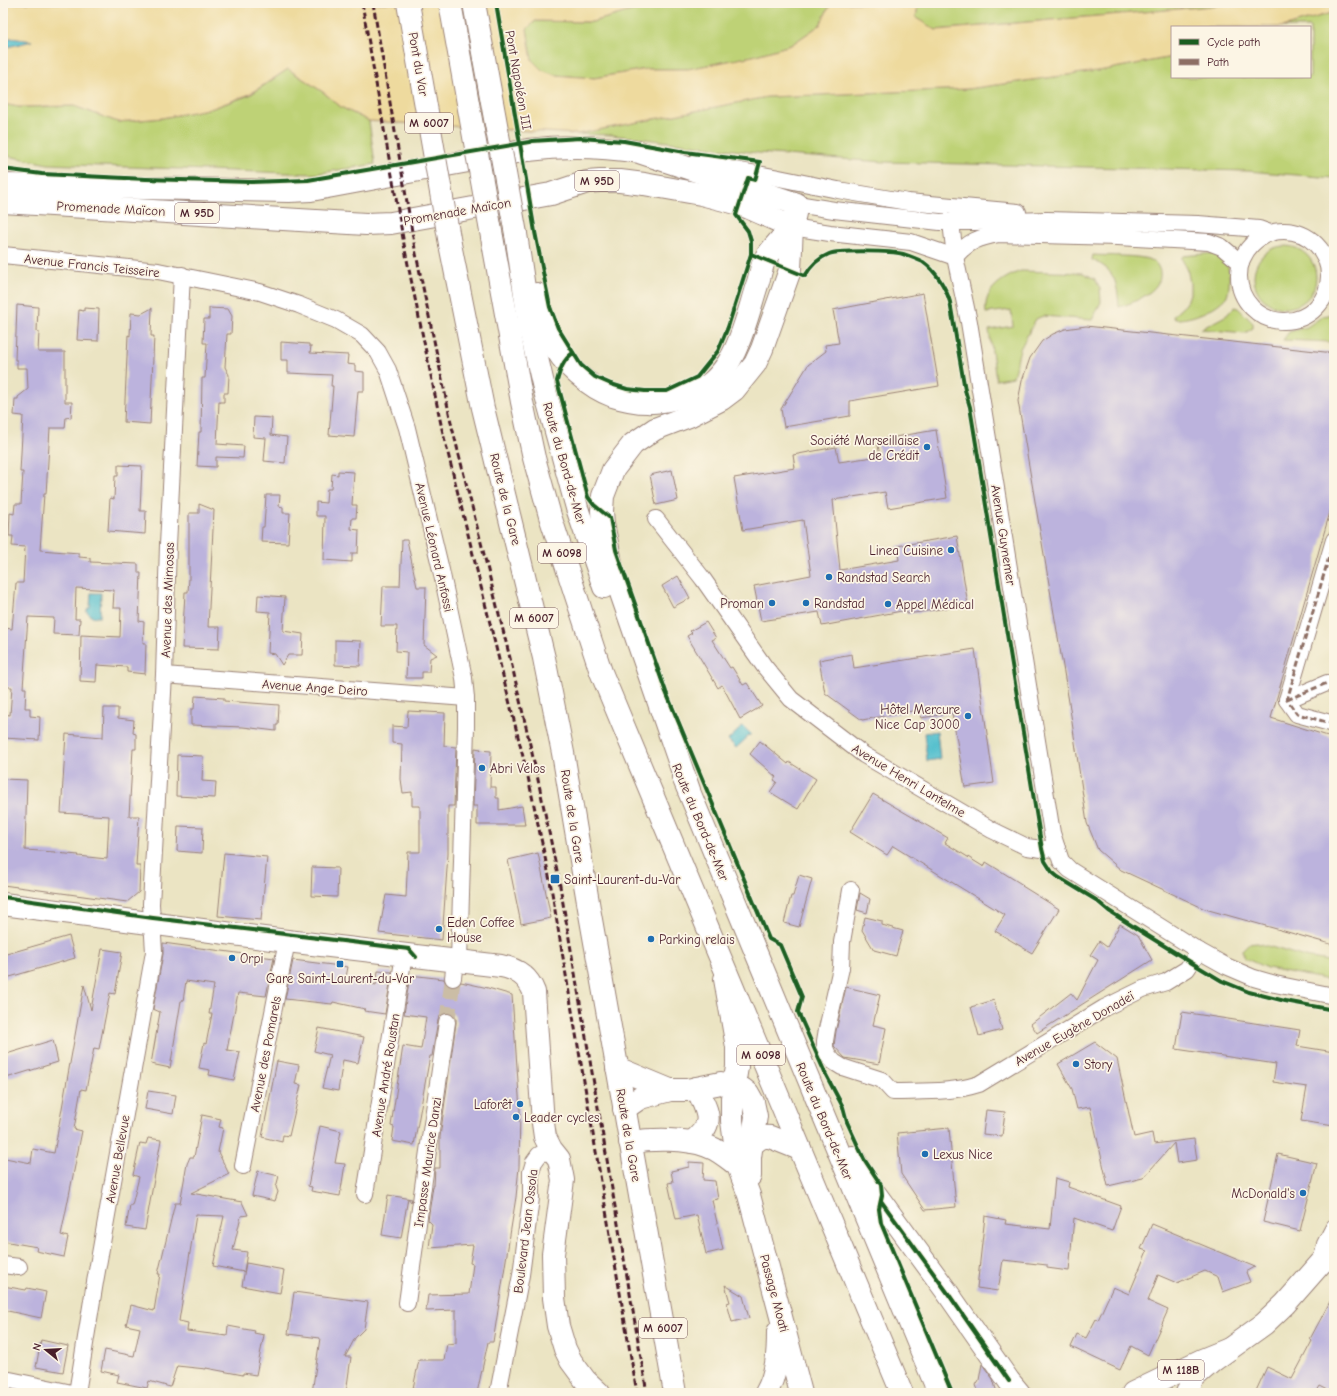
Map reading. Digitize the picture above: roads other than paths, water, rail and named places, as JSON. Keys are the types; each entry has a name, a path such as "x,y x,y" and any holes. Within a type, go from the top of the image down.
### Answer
{"main road":[{"name":"Pont du Var","path":"408,3 450,244"},
{"name":"Route du Bord-de-Mer","path":"450,3 522,402 534,458 550,516 601,672 902,1393"},
{"name":"M 6098","path":"474,3 517,243"},
{"name":"Promenade Maïcon","path":"3,185 289,191 333,186 528,150 580,146 615,148 639,152 797,204"},
{"name":"Promenade Maïcon","path":"3,202 366,224 391,224 551,194 587,182 620,181 701,194 740,204 792,227"},
{"path":"689,790 612,567 603,524 603,496 613,470 633,444 655,429 696,413 722,399 734,390 755,364 762,349 790,270 792,227 797,204"},
{"path":"517,243 535,286 542,315 552,342 565,361 590,384 605,393 626,400 648,403 668,401 704,388 721,373 731,358 739,341 765,260 792,227"},
{"name":"Route du Bord-de-Mer","path":"517,243 530,328 543,384 577,508 628,655 689,790 795,1049 939,1393"},
{"name":"Route de la Gare","path":"450,244 483,408 544,658 563,754 624,1109 675,1393"},
{"path":"3,904 404,955 456,967 511,968 525,977 531,984 534,992 545,1137 558,1159 563,1180 553,1254 552,1280 555,1311 563,1343 571,1361 585,1380 599,1393"},
{"name":"Passage Moati","path":"722,961 737,1048 737,1067 734,1085 732,1121 738,1166 749,1195 800,1392"},
{"path":"795,1049 814,1076 833,1112 855,1162 866,1181 947,1292 1012,1389"},
{"path":"617,1068 670,1090"},
{"path":"624,1109 640,1098 670,1090 697,1088 721,1083 734,1085"},
{"name":"Passage Moati","path":"734,1085 748,1093 755,1108 755,1127 751,1146 749,1195"},
{"path":"692,1142 702,1134 708,1125 708,1119 697,1088"},
{"path":"751,1146 759,1139 770,1136 800,1149"},
{"path":"630,1142 646,1140 692,1142 722,1153 738,1166"},
{"path":"1187,1393 1193,1378 1229,1349 1264,1324 1280,1309 1327,1258"},
{"path":"766,1393 775,1373 778,1351 779,1310"},
{"name":"M 118B","path":"1133,1393 1202,1360 1229,1349"}],"street":[{"path":"663,160 702,163 838,190 908,202 1027,213 1047,220"},
{"path":"797,204 904,219 940,222 1047,220 1228,226 1259,229 1270,233"},
{"name":"Avenue Guynemer","path":"951,222 955,257 969,322 1052,833 1057,848"},
{"path":"792,227 830,233 911,242 955,257 972,241 985,236 998,234 1118,237 1209,242 1222,247 1241,263"},
{"path":"1284,231 1298,233 1311,239 1320,249 1327,261 1330,275 1328,290 1320,304 1312,313 1301,319 1290,322 1275,321 1261,315 1249,305 1242,292 1239,278 1241,263 1248,250 1258,240 1270,233 1284,231"},
{"name":"Avenue Francis Teisseire","path":"3,255 158,271 182,275"},
{"name":"Avenue des Mimosas","path":"153,924 151,904 164,675 168,545 182,275"},
{"name":"Avenue Léonard Anfossi","path":"182,275 260,292 299,305 336,320 362,335 378,352 388,370 407,428 441,570 464,678 466,698 466,751 456,967"},
{"name":"Avenue Henri Lantelme","path":"656,519 703,579 764,666 791,699 864,755 992,830 1027,847 1042,849 1057,848"},
{"path":"1287,700 1334,540"},
{"name":"Avenue Ange Deiro","path":"164,675 466,698"},
{"path":"1287,700 1327,683"},
{"path":"1287,700 1297,714 1334,724"},
{"path":"1057,848 1061,861 1070,870 1199,951 1226,966 1254,978 1275,984 1334,996"},
{"name":"Avenue Eugène Donadeï","path":"851,890 842,942 841,968 827,1029 825,1048 828,1055 834,1062 842,1067 882,1080 893,1092 954,1090 979,1084 1104,1008 1143,989 1166,982 1187,969 1199,951"},
{"name":"Avenue Bellevue","path":"77,1393 95,1282 154,952 153,924"},
{"name":"Avenue des Pomarels","path":"243,1166 288,941"},
{"name":"Avenue André Roustan","path":"365,1194 404,955"},
{"name":"Impasse Maurice Danzi","path":"407,1303 447,1022"},
{"name":"Boulevard Jean Ossola","path":"498,1393 521,1275 531,1198 531,1172 538,1155 551,1148"},
{"path":"1327,1258 1325,1244 1334,1227"},
{"path":"3,1265 19,1267"},
{"path":"10,1380 72,1393"}],"water":[{"path":"3,37 32,41 3,48"},
{"path":"91,593 101,593 100,617 90,616 87,612 87,609 90,607"},
{"path":"743,726 751,734 736,748 728,740"},
{"path":"937,731 940,759 927,761 924,733"}],"tunnel":[{"path":"447,1022 453,978"}],"railway":[{"path":"362,3 405,250 442,429 528,777 550,881 637,1393"},
{"path":"373,3 415,249 452,427 513,670 559,880 647,1393"}],"place":[{"name":"Société Marseillaise de Crédit","path":"927,447"},
{"name":"Linea Cuisine","path":"951,550"},
{"name":"Randstad Search","path":"829,577"},
{"name":"Proman","path":"772,603"},
{"name":"Randstad","path":"806,603"},
{"name":"Appel Médical","path":"888,604"},
{"name":"Hôtel Mercure Nice Cap 3000","path":"968,716"},
{"name":"Abri Vélos","path":"482,768"},
{"name":"Saint-Laurent-du-Var","path":"555,879"},
{"name":"Eden Coffee House","path":"439,929"},
{"name":"Parking relais","path":"651,939"},
{"name":"Orpi","path":"232,958"},
{"name":"Gare Saint-Laurent-du-Var","path":"340,964"},
{"name":"Story","path":"1076,1064"},
{"name":"Laforêt","path":"520,1104"},
{"name":"Leader cycles","path":"516,1117"},
{"name":"Lexus Nice","path":"925,1154"},
{"name":"McDonald's","path":"1303,1193"}]}
